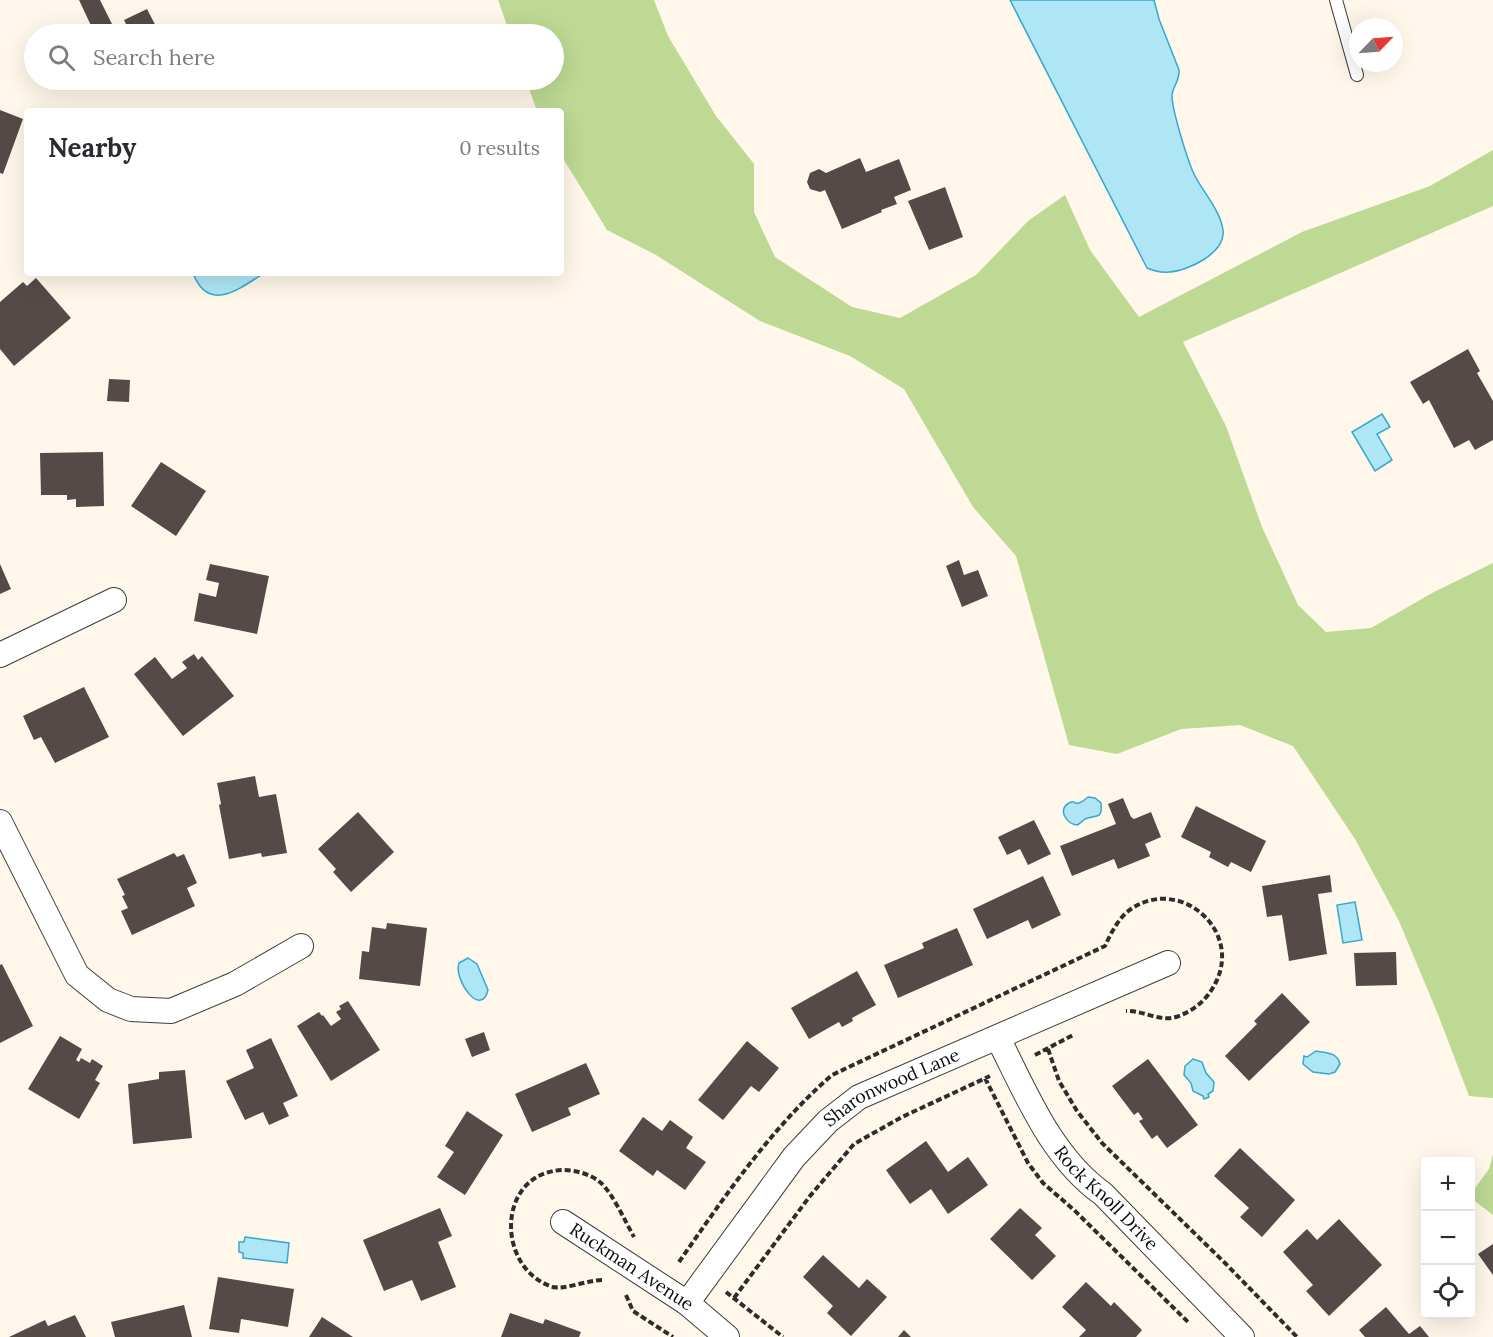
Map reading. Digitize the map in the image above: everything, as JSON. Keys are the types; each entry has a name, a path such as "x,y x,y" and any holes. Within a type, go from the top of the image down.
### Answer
{"street":[{"path":"0,655 114,600"},
{"path":"0,822 77,975 108,1000 130,1009 171,1011 235,984 301,946"},
{"name":"Sharonwood Lane","path":"687,1303 794,1157 828,1121 859,1097 1168,963"},
{"name":"Rock Knoll Drive","path":"998,1038 1052,1140 1088,1184 1103,1194 1242,1337"},
{"name":"Ruckman Avenue","path":"563,1222 687,1303 727,1337"}],"lane":[{"path":"1336,0 1357,75"}],"path":[{"path":"1048,1049 1059,1081 1077,1111 1102,1143 1226,1263 1297,1337"}],"green space":[{"path":"498,0 654,0 668,36 716,116 754,164 754,212 775,257 852,307 900,318 976,275 1028,221 1065,195 1090,250 1139,317 1302,232 1430,186 1493,150 1493,206 1183,342 1226,426 1262,527 1298,605 1326,632 1371,628 1434,592 1493,563 1493,1098 1469,1096 1399,921 1355,839 1293,746 1240,725 1181,729 1117,754 1069,745 1016,556 973,507 904,389 850,356 760,321 656,255 607,230 564,160 564,108 536,108 530,90 564,90 564,24 506,24"},
{"path":"1493,1154 1493,1215 1475,1201 1475,1188 1489,1169"}],"water":[{"path":"1010,0 1154,0 1179,70 1172,96 1180,134 1196,179 1214,207 1223,230 1222,238 1212,253 1195,264 1177,271 1160,272 1147,268"},
{"path":"194,276 259,276 244,286 224,294 215,295 199,285"},
{"path":"1382,414 1390,427 1377,434 1392,460 1375,471 1352,432"},
{"path":"1088,797 1095,798 1101,803 1101,812 1098,816 1085,819 1077,825 1073,824 1065,816 1065,806 1071,802 1080,803"},
{"path":"1355,902 1362,940 1343,943 1337,905"},
{"path":"468,958 477,964 488,990 484,998 480,1000 469,993 460,978 459,963"},
{"path":"1316,1051 1331,1054 1339,1060 1340,1064 1335,1072 1329,1074 1313,1072 1303,1064 1304,1056 1307,1057"},
{"path":"1193,1059 1202,1062 1206,1073 1214,1082 1213,1091 1208,1094 1209,1097 1204,1099 1203,1096 1193,1091 1191,1083 1184,1075 1185,1066"},
{"path":"245,1237 289,1243 287,1263 243,1258 243,1253 239,1252 239,1242 244,1242"}],"building":[{"path":"79,0 100,0 112,24 90,24"},
{"path":"147,9 155,24 126,24 124,20"},
{"path":"0,110 23,119 3,174 0,173"},
{"path":"860,158 866,172 899,159 911,190 894,197 897,204 842,229 825,190 820,192 810,189 807,182 810,173 819,169 826,173"},
{"path":"945,187 963,237 929,250 908,201"},
{"path":"36,278 71,318 14,366 0,349 0,302 23,282 27,286"},
{"path":"1468,349 1480,371 1477,373 1493,401 1493,440 1475,450 1469,440 1454,448 1429,400 1423,404 1410,382"},
{"path":"109,379 130,380 129,402 107,401"},
{"path":"103,452 104,506 76,507 76,499 67,500 67,495 41,495 40,453"},
{"path":"161,462 206,491 176,536 131,506"},
{"path":"959,560 964,575 978,570 988,596 962,607 946,566"},
{"path":"0,564 11,589 0,594"},
{"path":"210,564 269,576 257,634 194,621 199,593 216,597 219,583 206,580"},
{"path":"194,654 198,660 202,656 234,696 183,736 134,674 155,657 172,679 187,668 182,662"},
{"path":"84,687 109,737 55,763 41,737 34,740 23,716"},
{"path":"255,776 259,797 276,794 287,853 262,857 261,853 229,859 217,783"},
{"path":"1123,798 1134,819 1151,812 1161,837 1145,844 1150,856 1118,869 1114,859 1072,876 1060,846 1116,824 1108,804"},
{"path":"1196,806 1266,841 1251,872 1231,862 1228,867 1209,857 1211,852 1181,837"},
{"path":"358,812 394,852 351,892 333,872 336,869 318,849"},
{"path":"1034,820 1051,854 1028,865 1020,849 1007,855 998,837"},
{"path":"174,853 177,857 184,854 197,883 187,888 195,906 132,935 121,911 128,908 122,896 125,895 117,879"},
{"path":"1330,875 1332,892 1318,894 1327,954 1289,961 1282,915 1267,917 1262,886"},
{"path":"1043,876 1061,915 1032,929 1028,920 987,939 973,909"},
{"path":"387,923 427,928 420,986 359,979 362,951 369,952 372,927 386,929"},
{"path":"957,928 973,965 898,998 884,965 924,948 922,943"},
{"path":"1396,952 1397,985 1356,986 1354,953"},
{"path":"2,964 33,1026 0,1043 0,965"},
{"path":"857,971 876,1005 852,1018 853,1021 842,1027 839,1022 809,1039 791,1008"},
{"path":"1282,993 1310,1022 1249,1081 1225,1056 1257,1024 1254,1021"},
{"path":"348,1001 380,1050 331,1081 297,1026 319,1012 331,1026 341,1019 336,1012 341,1009 339,1006"},
{"path":"484,1032 490,1050 472,1057 465,1039"},
{"path":"60,1036 82,1049 76,1060 79,1062 81,1058 90,1063 92,1059 103,1066 95,1080 100,1083 79,1119 28,1089"},
{"path":"271,1038 298,1096 283,1103 289,1116 269,1125 263,1112 245,1120 226,1081 254,1068 246,1050"},
{"path":"747,1041 779,1068 759,1092 751,1086 723,1120 698,1100"},
{"path":"1148,1059 1198,1125 1167,1148 1157,1135 1152,1139 1139,1121 1143,1119 1138,1112 1134,1115 1112,1086"},
{"path":"586,1063 600,1094 568,1108 571,1115 532,1132 515,1094"},
{"path":"185,1070 192,1138 133,1144 128,1084 159,1079 159,1072"},
{"path":"467,1111 503,1135 465,1195 437,1177 454,1152 445,1146"},
{"path":"643,1117 662,1131 670,1120 693,1137 686,1148 706,1162 685,1190 657,1170 653,1176 619,1151"},
{"path":"926,1141 948,1172 968,1157 988,1185 948,1214 931,1189 910,1204 886,1170"},
{"path":"1240,1148 1295,1200 1262,1237 1240,1217 1249,1208 1214,1176"},
{"path":"440,1208 452,1236 438,1242 456,1287 421,1301 412,1280 384,1291 363,1240"},
{"path":"1020,1208 1042,1228 1035,1235 1056,1256 1032,1280 990,1239"},
{"path":"1339,1219 1382,1265 1329,1316 1306,1291 1313,1285 1283,1252 1307,1229 1317,1240"},
{"path":"1493,1244 1493,1275 1478,1254"},
{"path":"823,1255 859,1288 867,1279 887,1297 851,1336 827,1313 833,1306 803,1277"},
{"path":"218,1277 294,1289 288,1327 241,1319 239,1333 209,1329"},
{"path":"1086,1282 1111,1306 1114,1302 1142,1330 1136,1337 1079,1337 1086,1330 1062,1307"},
{"path":"184,1305 192,1337 115,1337 111,1322"},
{"path":"1386,1307 1409,1334 1420,1326 1429,1337 1365,1337 1359,1330"},
{"path":"510,1313 543,1324 545,1319 581,1332 579,1337 501,1337"},
{"path":"75,1315 86,1337 9,1337 45,1320 48,1326"},
{"path":"322,1317 353,1337 309,1337"},
{"path":"904,1330 911,1337 898,1337"}]}
